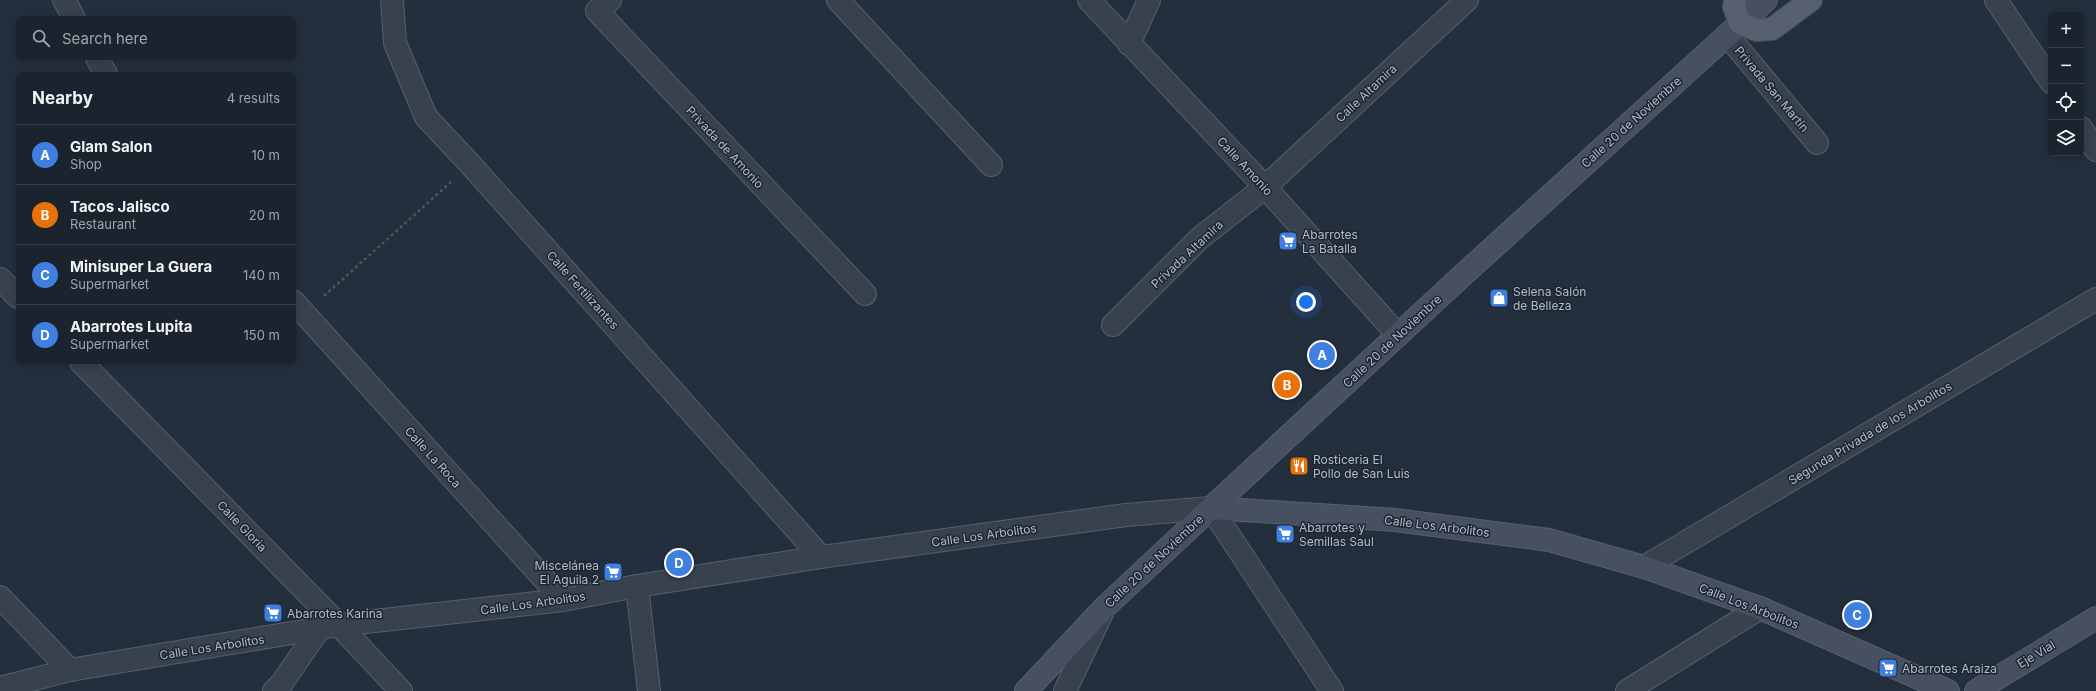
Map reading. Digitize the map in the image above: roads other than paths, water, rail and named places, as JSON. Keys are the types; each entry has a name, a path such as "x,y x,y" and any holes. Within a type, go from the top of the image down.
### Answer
{"main road":[{"path":"1734,0 1734,29 1756,30 1772,29 1811,0"},
{"name":"Calle 20 de Noviembre","path":"1026,691 1105,608 1211,508 1398,335 1766,0"},
{"name":"Calle Los Arbolitos","path":"1211,508 1395,520 1549,540 1644,567 1760,608 1948,691"},
{"name":"Eje Vial","path":"1976,691 2096,618"}],"street":[{"path":"64,0 73,16"},
{"name":"Calle Fertilizantes","path":"392,0 395,43 426,117 470,164 821,557"},
{"name":"Privada de Amonio","path":"610,0 597,12 864,294"},
{"path":"838,0 991,165"},
{"name":"Calle Amonio","path":"1089,0 1265,187 1398,335"},
{"path":"1130,44 1149,0"},
{"name":"Calle Altamira","path":"1265,187 1467,0"},
{"path":"1996,0 2048,78"},
{"name":"Privada San Martín","path":"1734,29 1817,143"},
{"path":"97,60 105,72"},
{"path":"2084,132 2096,150"},
{"name":"Privada Altamira","path":"1113,325 1200,238 1265,187"},
{"path":"0,279 16,295"},
{"name":"Segunda Privada de los Arbolitos","path":"1644,567 2096,299"},
{"name":"Calle La Roca","path":"299,308 563,600"},
{"name":"Calle Gloria","path":"84,364 329,627 401,691"},
{"path":"1211,508 1332,691"},
{"name":"Calle Los Arbolitos","path":"0,688 70,670 329,627 563,600 637,586 821,557 1126,515 1211,508"},
{"path":"637,586 649,691"},
{"path":"0,597 70,670"},
{"path":"1065,691 1105,608"},
{"path":"1627,691 1760,608"},
{"path":"274,691 329,627"}],"place":[{"name":"Abarrotes La Batalla","path":"1288,241"},
{"name":"Selena Salón de Belleza","path":"1499,298"},
{"name":"Glam Salon","path":"1322,355"},
{"name":"Tacos Jalisco","path":"1287,385"},
{"name":"Rosticeria El Pollo de San Luis","path":"1299,466"},
{"name":"Abarrotes y Semillas Saul","path":"1285,534"},
{"name":"Abarrotes Lupita","path":"679,563"},
{"name":"Miscelánea El Aguila 2","path":"613,572"},
{"name":"Abarrotes Karina","path":"273,613"},
{"name":"Minisuper La Guera","path":"1857,615"},
{"name":"Abarrotes Araiza","path":"1888,668"}]}
